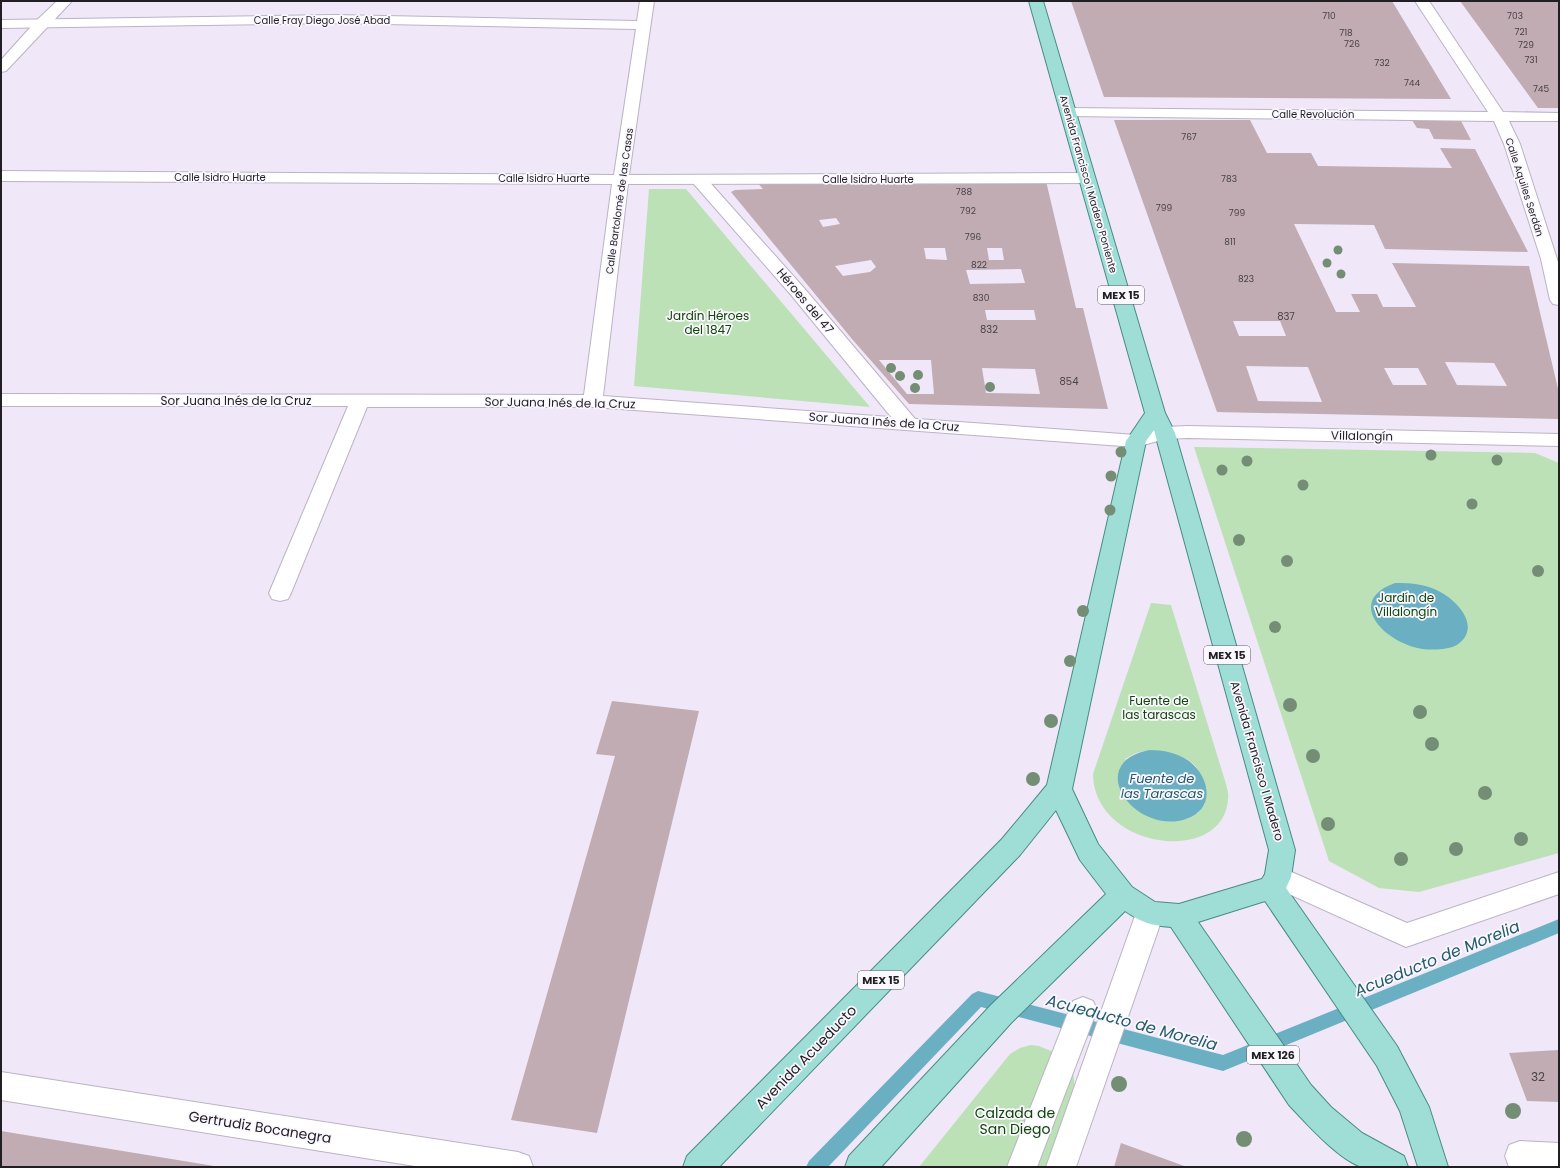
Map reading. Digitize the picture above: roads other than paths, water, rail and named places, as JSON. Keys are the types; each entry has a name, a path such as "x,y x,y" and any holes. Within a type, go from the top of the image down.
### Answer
{"main road":[{"name":"Avenida Francisco I Madero Poniente","path":"1036,1 1160,423"},
{"name":"MEX 15","path":"1059,789 1136,441 1160,423"},
{"name":"Avenida Francisco I Madero","path":"1160,423 1282,850 1274,883"},
{"path":"1059,789 1089,852 1123,896 1150,913 1179,916 1274,883 1387,1056 1414,1107 1433,1167"},
{"name":"Avenida Acueducto","path":"698,1167 1012,847 1059,789"},
{"path":"860,1167 1001,1014 1123,896"},
{"name":"MEX 126","path":"1179,916 1300,1095 1320,1117 1351,1144 1393,1167"}],"street":[{"path":"1,68 42,23 65,1"},
{"name":"Calle Bartolomé de las Casas","path":"593,401 621,179 647,1"},
{"name":"Calle Aquiles Serdán","path":"1422,1 1498,116 1512,144 1549,259 1559,300"},
{"name":"Calle Fray Diego José Abad","path":"1,24 334,19 643,25"},
{"name":"Calle Revolución","path":"1068,112 1559,117"},
{"name":"Calle Isidro Huarte","path":"1,176 699,180 1087,178"},
{"name":"Héroes del 47","path":"699,180 798,292 909,424"},
{"name":"Sor Juana Inés de la Cruz","path":"1,400 359,402 593,401 1136,441"},
{"path":"280,593 359,402"},
{"name":"Villalongín","path":"1160,423 1188,432 1559,440"},
{"path":"1274,883 1406,935 1559,883"},
{"path":"1061,1167 1150,913"},
{"path":"1022,1167 1083,1010"},
{"name":"Gertrudiz Bocanegra","path":"1,1086 518,1167"},
{"path":"1520,1156 1559,1158"}],"water":[{"path":"1395,583 1425,586 1437,590 1447,596 1458,606 1466,618 1468,624 1465,637 1458,644 1451,647 1425,649 1403,643 1392,637 1376,622 1372,613 1371,605 1374,597 1382,589"},
{"name":"Fuente de las Tarascas","path":"1149,750 1165,751 1185,758 1202,775 1207,792 1206,800 1202,808 1196,814 1186,819 1167,821 1150,817 1135,808 1124,796 1118,782 1119,769 1129,758"}],"waterway":[{"name":"Acueducto de Morelia","path":"815,1167 978,999 1223,1063 1559,926"}],"park label":[{"name":"Jardín Héroes del 1847","path":"708,323"},
{"name":"Jardín de Villalongín","path":"1406,605"},
{"name":"Fuente de las tarascas","path":"1159,708"},
{"name":"Calzada de San Diego","path":"1015,1122"}]}
